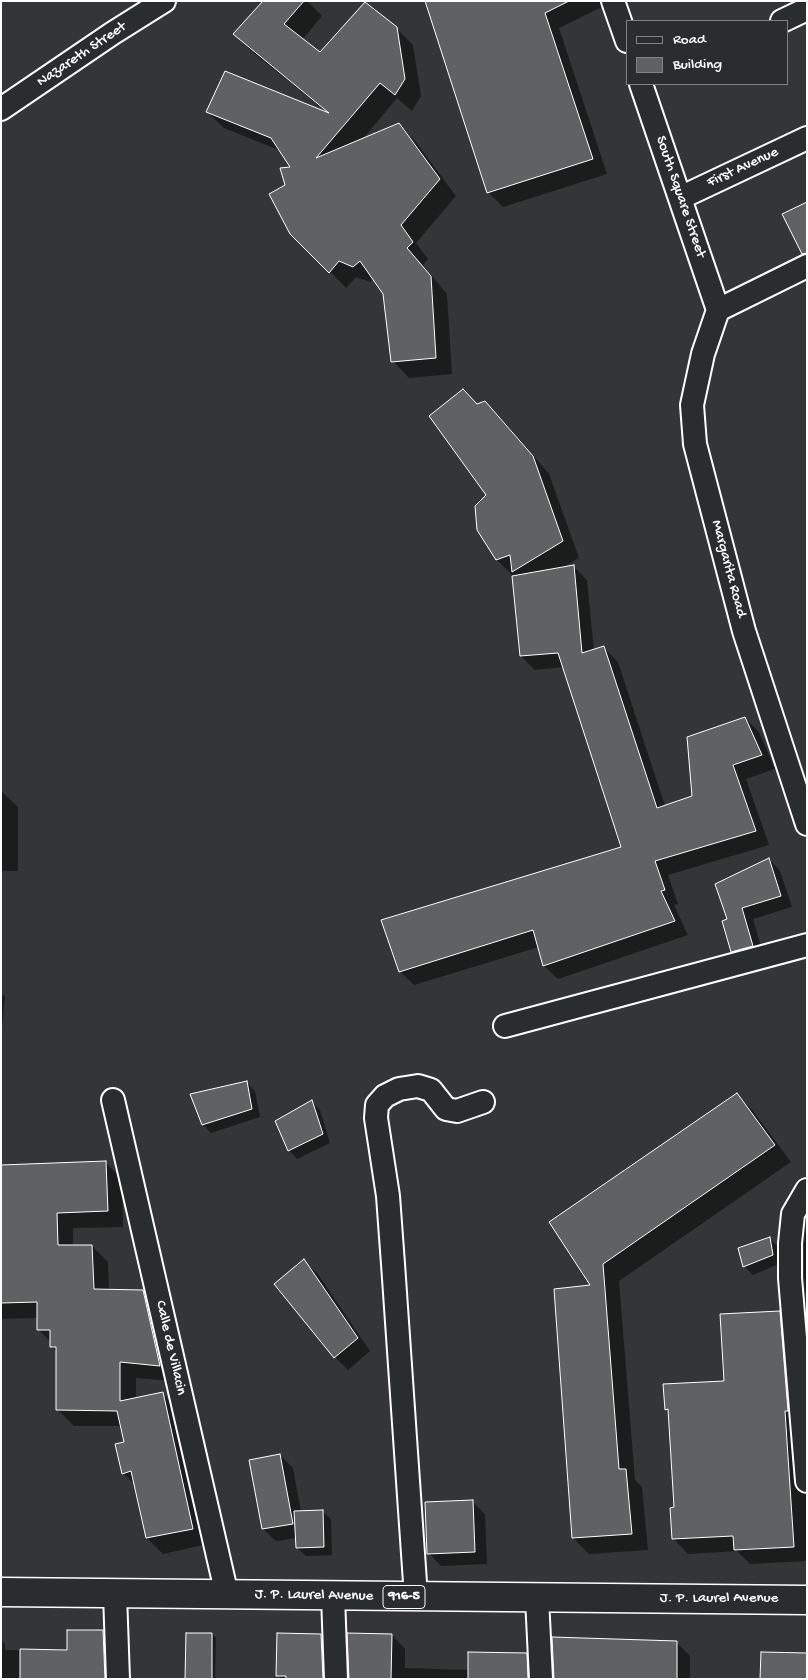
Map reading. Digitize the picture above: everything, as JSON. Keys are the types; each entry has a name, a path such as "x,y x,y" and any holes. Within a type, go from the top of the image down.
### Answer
{"main road":[{"name":"J. P. Laurel Avenue","path":"1,1592 807,1600"}],"street":[{"name":"Nazareth Street","path":"1,109 164,1"},
{"path":"613,1 626,38"},
{"path":"784,20 807,9"},
{"name":"South Square Street","path":"646,86 680,198 718,310"},
{"name":"First Avenue","path":"680,198 807,138"},
{"path":"718,310 807,266"},
{"name":"Margarita Road","path":"718,310 703,354 692,405 695,444 744,631 807,824"},
{"path":"505,1026 807,946"},
{"path":"416,1597 393,1254 388,1196 376,1118 377,1105 384,1096 399,1089 418,1086 431,1090 446,1109 457,1111 483,1102"},
{"name":"Calle de Villacin","path":"113,1100 227,1595"},
{"path":"807,1190 793,1214 790,1244 790,1278 807,1481"},
{"path":"115,1594 118,1679"},
{"path":"333,1596 336,1679"},
{"path":"537,1598 541,1679"}],"building":[{"path":"263,1 304,1 284,24 320,52 365,2 397,27 405,79 395,95 380,83 316,158 399,123 440,179 401,225 413,242 407,248 431,276 436,358 391,362 383,294 360,261 353,267 339,261 329,273 290,234 269,194 285,185 280,168 290,167 271,138 206,112 225,71 329,113 233,34"},
{"path":"425,1 569,1 545,13 593,159 487,193"},
{"path":"807,202 807,253 802,254 782,214"},
{"path":"463,389 477,404 485,401 533,456 563,541 512,572 510,555 496,560 477,530 475,506 486,495 429,416"},
{"path":"574,565 582,653 604,646 657,808 692,796 687,737 745,717 762,755 733,765 756,831 655,861 665,890 661,891 675,921 543,966 533,930 399,972 381,920 621,847 558,653 520,656 512,576"},
{"path":"769,858 781,896 742,908 753,946 731,952 722,921 727,919 715,884"},
{"path":"247,1081 252,1109 202,1125 190,1094"},
{"path":"737,1093 775,1145 603,1264 619,1469 626,1469 632,1534 572,1538 554,1289 590,1285 549,1222"},
{"path":"312,1100 323,1134 288,1151 275,1121"},
{"path":"106,1161 108,1211 57,1213 58,1245 92,1245 94,1289 143,1290 160,1366 120,1362 120,1401 163,1392 193,1529 146,1538 131,1471 122,1474 115,1444 124,1442 117,1411 56,1410 56,1347 50,1347 50,1330 37,1330 37,1302 1,1303 1,1165"},
{"path":"770,1237 773,1255 743,1267 738,1248"},
{"path":"304,1259 358,1338 334,1358 274,1284"},
{"path":"780,1311 788,1411 785,1411 794,1547 734,1550 733,1536 672,1539 670,1508 674,1507 668,1409 665,1410 663,1384 724,1381 720,1314"},
{"path":"280,1454 293,1524 262,1529 249,1460"},
{"path":"473,1500 475,1552 427,1554 425,1502"},
{"path":"323,1510 324,1547 296,1548 294,1511"},
{"path":"67,1630 103,1630 105,1679 20,1679 20,1649 67,1650"},
{"path":"186,1633 212,1633 212,1679 185,1679"},
{"path":"277,1633 321,1634 323,1679 286,1679 286,1676 276,1676"},
{"path":"347,1633 392,1634 391,1679 349,1679"},
{"path":"552,1637 677,1641 677,1679 554,1679"},
{"path":"468,1652 527,1653 528,1679 468,1679"},
{"path":"761,1652 807,1653 807,1679 760,1679"}]}
